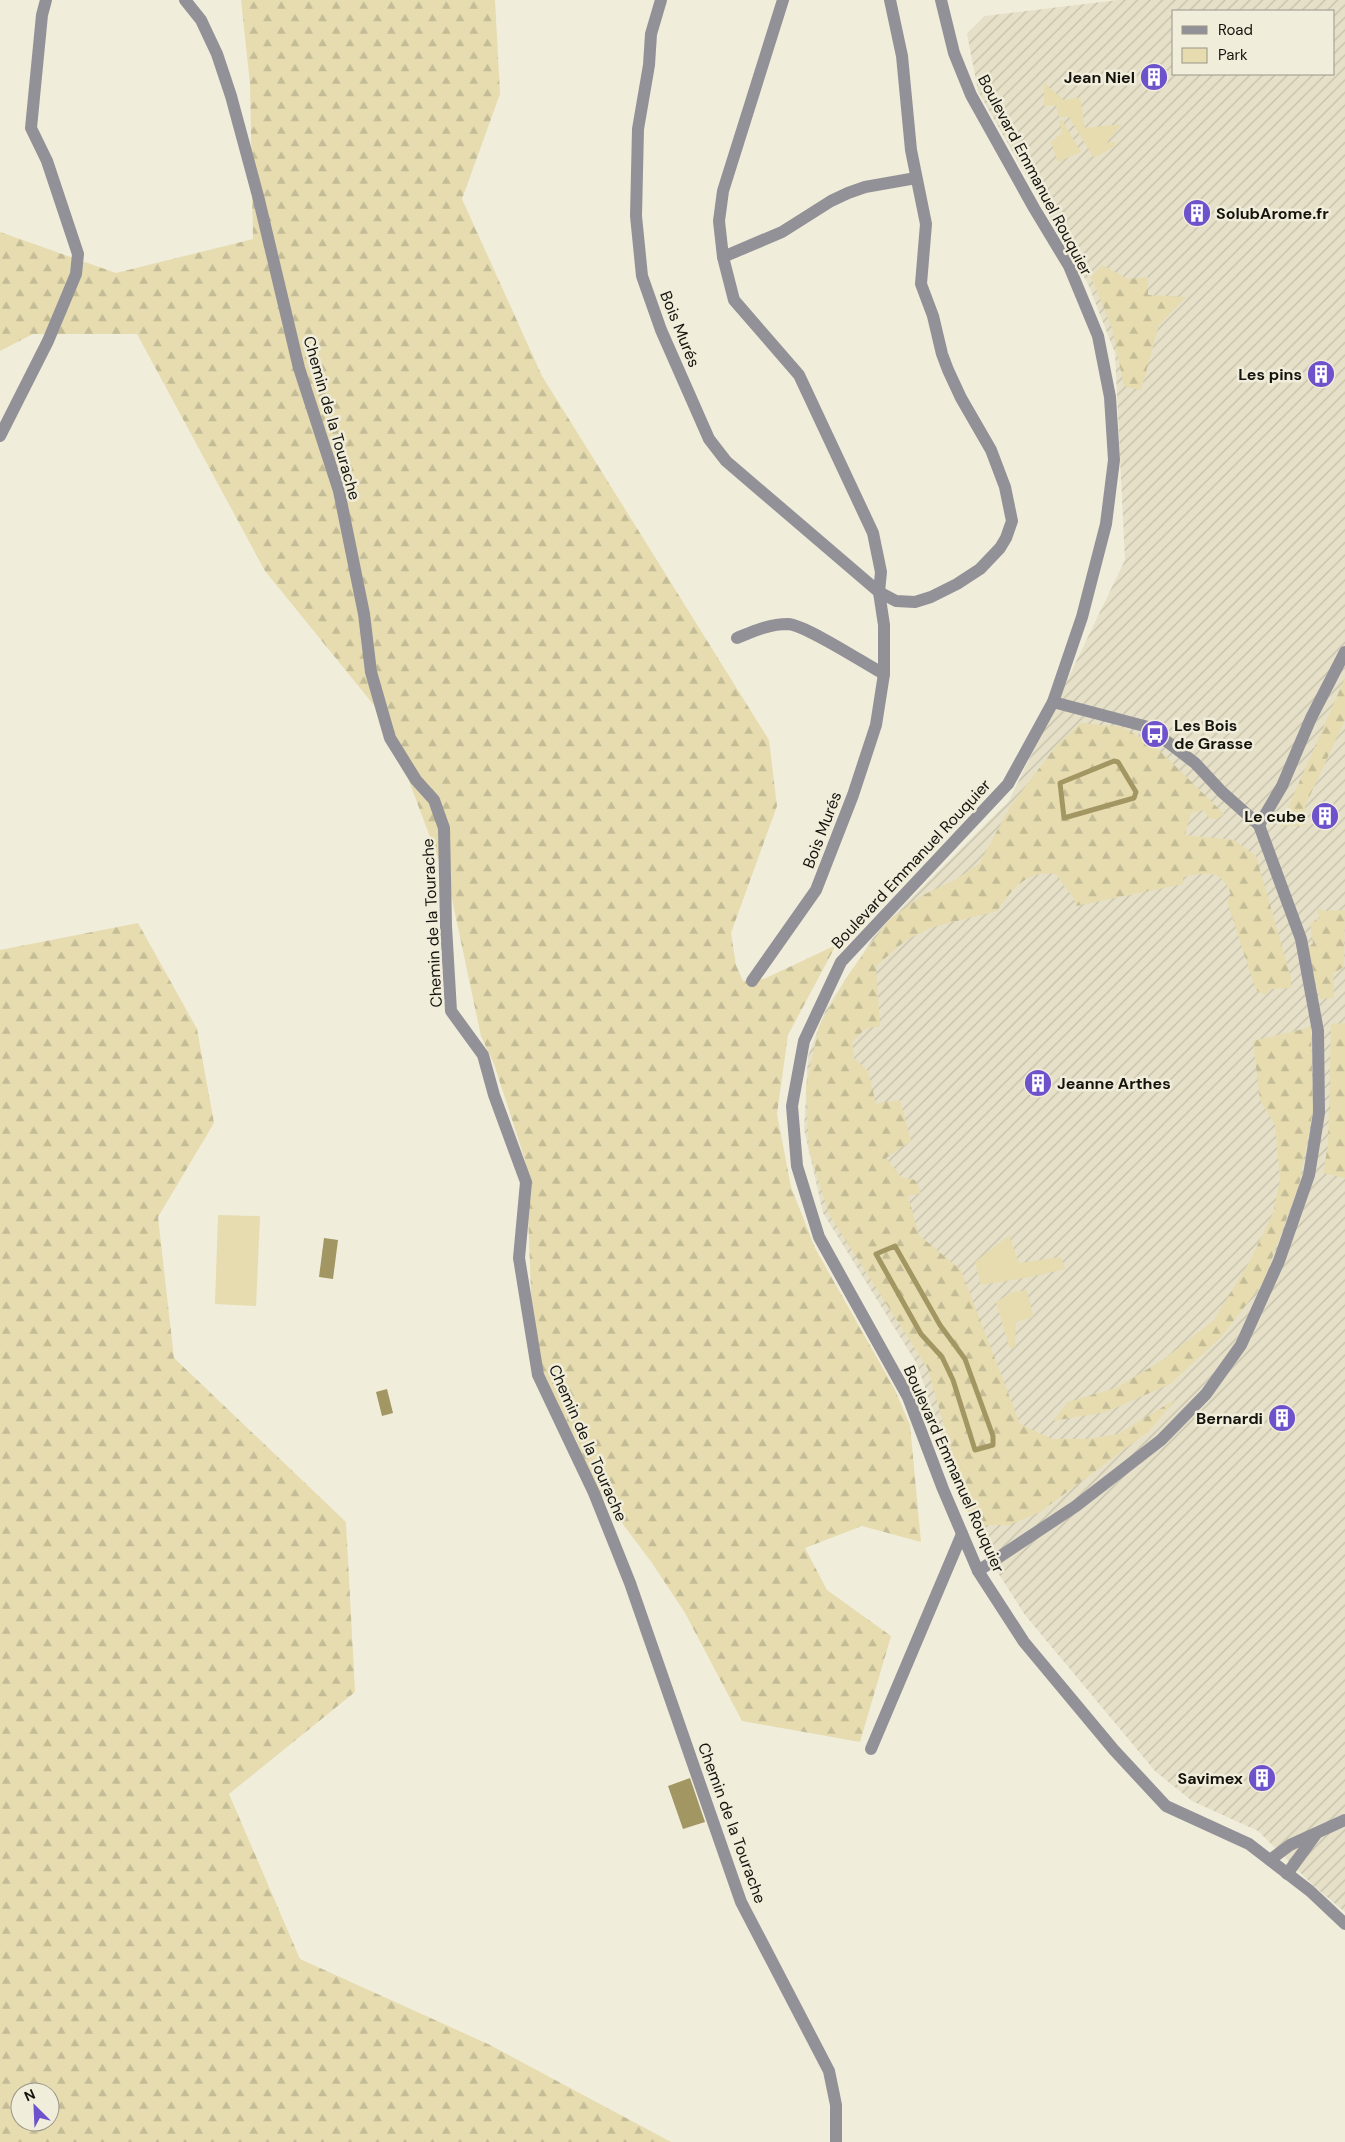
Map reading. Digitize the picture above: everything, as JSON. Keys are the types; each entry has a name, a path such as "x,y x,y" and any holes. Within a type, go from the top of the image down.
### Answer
{"street":[{"path":"0,436 48,341 76,274 78,254 47,161 31,128 42,14 46,0"},
{"name":"Chemin de la Tourache","path":"186,0 201,20 217,54 232,96 299,368 339,491 364,614 371,672 390,738 416,780 434,800 444,828 446,926 451,1011 484,1055 494,1095 526,1182 519,1258 538,1375 594,1492 630,1584 741,1902 830,2071 836,2105 836,2142"},
{"name":"Bois Murés","path":"660,0 651,34 649,66 638,129 636,216 642,276 662,330 709,439 726,461 879,592 896,602 915,602 931,597 957,584 980,569 1000,548 1006,538 1012,520 1005,487 991,450 961,398 948,370 933,316 921,284 926,224 911,150 902,56 890,0"},
{"name":"Bois Murés","path":"752,981 816,890 853,795 876,725 884,674 884,625 879,592 881,572 873,533 799,375 734,300 723,257 719,221 723,191 783,0"},
{"name":"Boulevard Emmanuel Rouquier","path":"941,0 954,53 971,95 1034,208 1069,266 1098,336 1110,397 1114,460 1106,524 1082,618 1053,702 1008,784 841,962 804,1041 792,1106 797,1166 819,1237 908,1396 943,1489 978,1571 1024,1642 1114,1750 1166,1806 1249,1844 1310,1891 1345,1924"},
{"path":"723,257 782,232 831,201 848,193 865,187 916,178"},
{"path":"736,638 765,626 790,624 809,631 884,674"},
{"path":"1259,825 1282,786 1311,718 1345,652"},
{"path":"978,1571 1076,1506 1160,1440 1206,1394 1241,1345 1279,1262 1309,1175 1319,1113 1318,1031 1300,939 1259,825 1222,792 1195,763 1148,727 1053,702"},
{"path":"871,1749 962,1534"},
{"path":"1270,1860 1290,1845 1345,1820"},
{"path":"1288,1874 1316,1834"}],"shaded area":[{"path":"1118,0 1345,0 1345,1912 1314,1886 1258,1831 1192,1801 1155,1771 1025,1615 991,1562 972,1525 917,1364 823,1213 804,1129 808,1056 826,1009 877,932 1009,801 1125,560 1115,353 1088,284 978,91 967,34 985,16"},
{"path":"324,1238 338,1240 333,1279 319,1277"},
{"path":"387,1389 393,1413 382,1416 376,1392"},
{"path":"690,1778 705,1822 683,1829 668,1786"}],"green space":[{"path":"241,0 495,0 500,94 462,199 542,376 769,740 777,806 731,933 736,965 743,981 764,979 836,945 788,1035 777,1114 791,1187 815,1248 894,1388 910,1425 921,1542 862,1526 805,1548 827,1590 891,1636 860,1742 742,1721 685,1613 652,1563 595,1487 576,1439 549,1392 533,1343 526,1163 494,1064 481,1036 450,890 386,720 265,571 137,334 33,334 0,351 0,232 116,273 253,239 250,84"},
{"path":"1044,83 1064,100 1080,97 1085,128 1122,124 1106,143 1115,142 1115,146 1094,158 1069,117 1059,117 1056,105 1044,106"},
{"path":"1062,120 1081,152 1058,162 1051,142 1062,133 1059,121"},
{"path":"1102,265 1128,279 1148,277 1148,295 1186,297 1159,325 1141,390 1124,386 1112,328 1091,277"},
{"path":"1345,678 1345,720 1305,806 1306,826 1280,826"},
{"path":"1081,723 1122,727 1154,745 1224,814 1217,819 1209,818 1204,810 1191,813 1185,835 1234,840 1256,856 1291,978 1291,988 1271,989 1265,995 1256,990 1227,901 1231,894 1223,880 1212,874 1183,877 1183,884 1076,906 1074,899 1056,874 1036,875 1021,882 997,911 933,927 906,940 876,966 880,1026 865,1029 852,1042 854,1058 868,1071 876,1104 900,1100 911,1141 886,1158 901,1177 915,1180 921,1193 908,1196 919,1235 961,1270 1020,1424 1052,1439 1087,1439 1118,1434 1176,1399 1149,1431 1040,1512 1009,1525 972,1525 928,1369 829,1214 809,1150 806,1087 819,1026 849,974 888,921 923,895 955,880 979,864 1010,807 1056,746"},
{"path":"1316,909 1325,911 1345,910 1344,967 1333,973 1334,998 1320,999 1306,950 1313,943 1310,923 1320,918"},
{"path":"138,923 197,1029 214,1123 158,1217 174,1358 346,1522 355,1692 229,1794 300,1959 488,2044 671,2142 0,2142 0,950"},
{"path":"1345,1023 1345,1178 1323,1173 1328,1145 1331,1024"},
{"path":"1311,1027 1313,1110 1299,1185 1263,1283 1221,1337 1170,1384 1106,1412 1053,1421 1068,1402 1116,1388 1164,1359 1214,1320 1251,1259 1273,1213 1280,1180 1275,1125 1260,1100 1253,1041"},
{"path":"218,1215 260,1216 256,1306 215,1304"},
{"path":"1009,1235 1019,1263 1061,1257 1065,1269 981,1285 975,1262"},
{"path":"1027,1290 1033,1317 1016,1322 1015,1347 1010,1349 996,1302 1012,1292"}],"waterway":[{"path":"1114,761 1118,762 1136,792 1134,798 1064,818 1060,783 1114,761"},
{"path":"895,1246 940,1325 965,1359 993,1436 993,1445 975,1450 953,1380 942,1357 921,1334 876,1254 895,1246"}],"place":[{"name":"Jean Niel","path":"1154,77"},
{"name":"SolubArome.fr","path":"1197,213"},
{"name":"Les pins","path":"1321,374"},
{"name":"Les Bois de Grasse","path":"1155,734"},
{"name":"Le cube","path":"1325,816"},
{"name":"Jeanne Arthes","path":"1038,1083"},
{"name":"Bernardi","path":"1282,1418"},
{"name":"Savimex","path":"1262,1778"}]}
